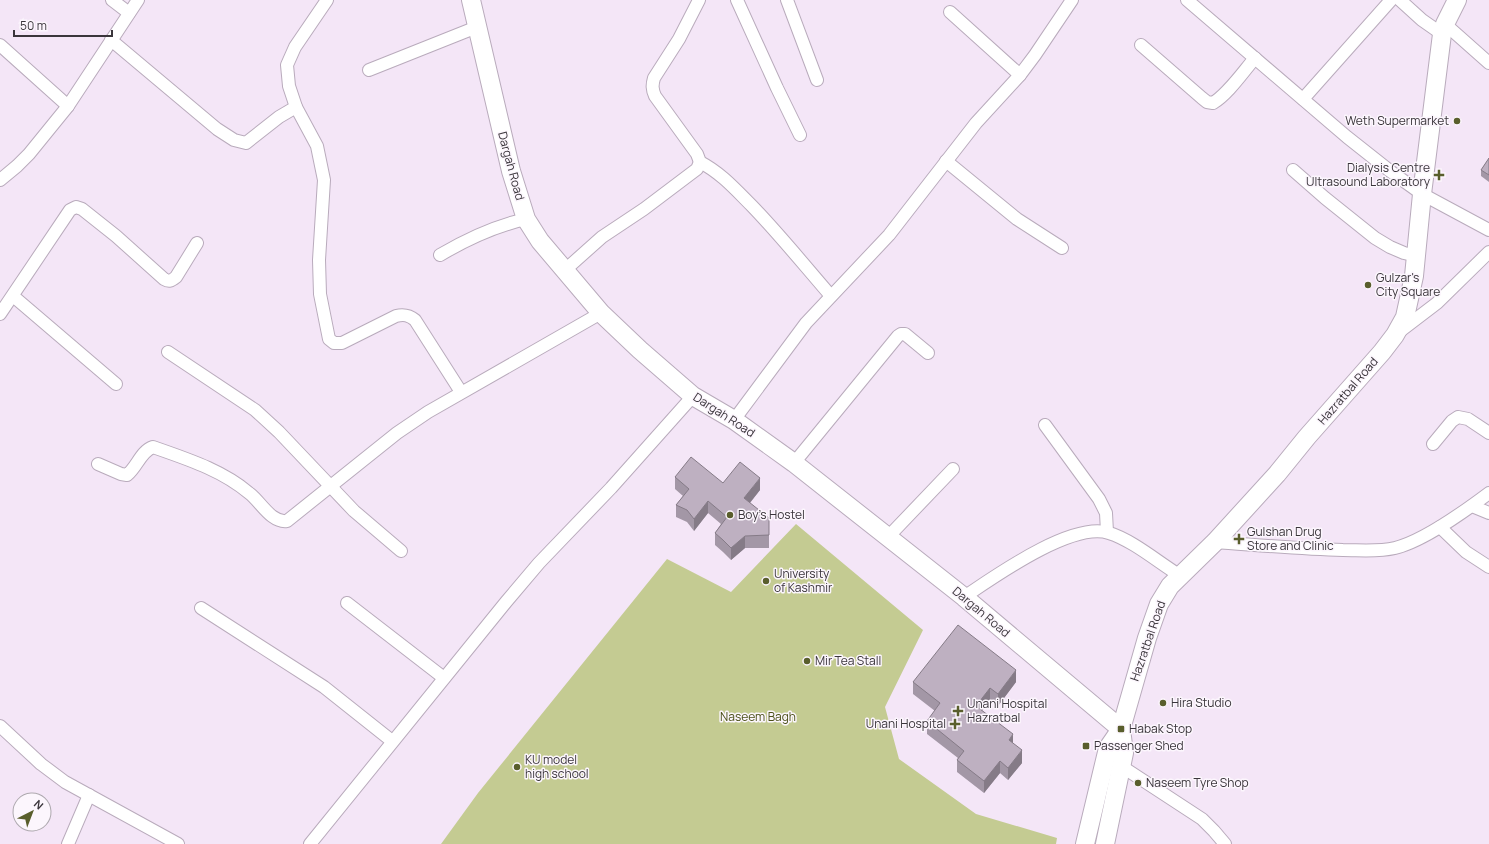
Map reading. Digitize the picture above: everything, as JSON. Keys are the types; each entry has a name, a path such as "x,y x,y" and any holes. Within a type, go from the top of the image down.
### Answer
{"main road":[{"name":"Dargah Road","path":"471,0 511,171 526,220 540,241 602,313 640,350 693,396 734,420 794,463 964,597 1121,729"},
{"name":"Hazratbal Road","path":"1085,844 1108,748 1121,729 1146,638 1159,604 1179,575 1216,542 1277,474 1395,335 1405,317 1417,256 1422,194 1444,29 1457,0"},
{"name":"Hazratbal Road","path":"1105,844 1124,753 1121,729"}],"street":[{"path":"112,0 129,12"},
{"path":"0,180 29,154 68,106 138,0"},
{"path":"327,0 294,47 287,65 289,86 296,107 317,146 324,180 319,260 320,294 329,339 334,343 342,343 396,316 402,314 410,316 415,320 461,392"},
{"path":"565,270 602,236 644,209 697,169 700,162 697,154 655,96 652,90 652,84 654,78 679,39 699,0"},
{"path":"737,0 800,135"},
{"path":"787,0 817,80"},
{"path":"734,420 806,324 889,235 976,123 1020,74 1035,55 1072,0"},
{"path":"1187,0 1371,157 1422,194 1489,230"},
{"path":"1303,99 1390,0"},
{"path":"1400,0 1422,20 1444,29 1489,63"},
{"path":"950,12 1020,74"},
{"path":"369,70 477,27"},
{"path":"111,40 217,129 234,140 246,143 296,107"},
{"path":"0,45 68,106"},
{"path":"1141,45 1202,98 1213,103 1218,100 1255,58"},
{"path":"946,161 1017,220 1062,248"},
{"path":"700,162 713,168 762,216 832,296"},
{"path":"1293,170 1337,208 1390,248 1417,256"},
{"path":"0,314 70,210 76,207 82,209 116,236 168,281 176,277 197,243"},
{"path":"440,255 493,228 526,220"},
{"path":"1395,335 1437,303 1489,252"},
{"path":"13,296 116,384"},
{"path":"98,464 127,475 132,471 146,450 153,447 208,468 237,483 254,496 273,517 282,521 287,521 397,433 461,392 602,313"},
{"path":"794,463 898,336 905,334 928,353"},
{"path":"168,352 255,410 279,432 354,511 400,551"},
{"path":"310,844 392,741 539,563 611,488 693,396"},
{"path":"1433,444 1452,421 1458,417 1468,419 1489,433"},
{"path":"1045,425 1099,499 1106,513 1107,532"},
{"path":"888,537 953,469"},
{"path":"1216,542 1296,548 1379,550 1396,548 1416,540 1440,527 1489,493"},
{"path":"1472,506 1489,513"},
{"path":"1440,527 1466,552 1489,567"},
{"path":"964,597 1024,558 1048,545 1071,536 1092,531 1107,532 1125,540 1179,575"},
{"path":"346,603 444,678"},
{"path":"201,608 324,687 392,741"},
{"path":"0,726 41,764 65,782 178,844"},
{"path":"1121,766 1202,819 1225,844"},
{"path":"68,844 89,795"}],"green space":[{"name":"Naseem Bagh","path":"796,524 923,630 885,707 899,759 976,814 1057,838 1056,844 441,844 478,793 667,559 731,592"}],"building":[{"path":"1489,158 1489,175 1481,170"},
{"name":"Boy's Hostel","path":"691,457 723,483 740,462 760,478 744,498 769,518 769,535 745,536 731,548 715,533 727,517 708,501 694,519 687,510 676,505 689,489 675,477"},
{"name":"Unani Hospital Hazratbal","path":"958,625 1016,670 998,694 990,688 976,706 1013,734 1009,740 1022,750 1008,768 1000,761 984,781 957,760 964,751 927,721 940,703 913,682"}],"place":[{"name":"Weth Supermarket","path":"1457,121"},
{"name":"Dialysis Centre Ultrasound Laboratory","path":"1439,175"},
{"name":"Gulzar's City Square","path":"1368,285"},
{"name":"Boy's Hostel","path":"730,515"},
{"name":"Gulshan Drug Store and Clinic","path":"1239,539"},
{"name":"University of Kashmir","path":"766,581"},
{"name":"Mir Tea Stall","path":"807,661"},
{"name":"Hira Studio","path":"1163,703"},
{"name":"Unani Hospital Hazratbal","path":"958,711"},
{"name":"Unani Hospital","path":"955,724"},
{"name":"Habak Stop","path":"1121,729"},
{"name":"Passenger Shed","path":"1086,746"},
{"name":"KU model high school","path":"517,767"},
{"name":"Naseem Tyre Shop","path":"1138,783"}]}
